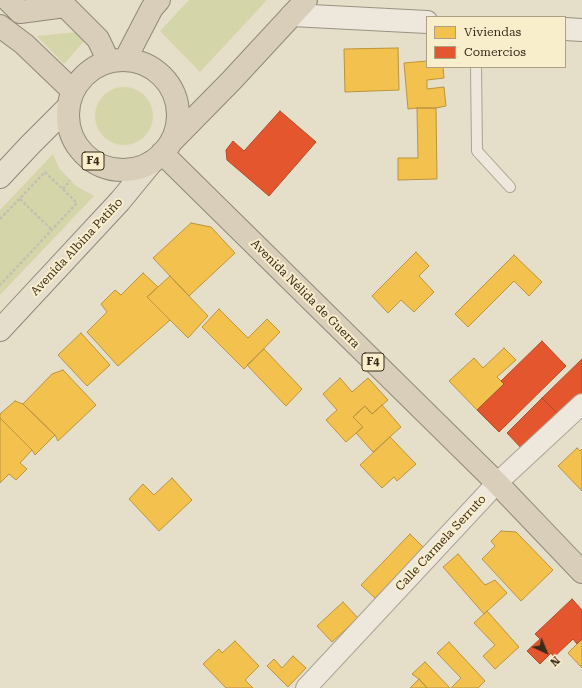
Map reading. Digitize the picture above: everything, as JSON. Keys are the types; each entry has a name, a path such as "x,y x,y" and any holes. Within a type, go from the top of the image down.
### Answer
{"highway":[{"path":"0,26 24,44 71,99 82,78 94,68 117,61 152,8 159,0"},
{"path":"14,6 65,6 98,38 117,61"},
{"name":"Avenida Albina Patiño","path":"161,153 231,81 299,7"},
{"name":"F4","path":"71,99 68,121 71,134 78,147 87,157 98,164 111,169 125,170 139,168 161,153 176,125 178,111 175,95 167,81 155,70 141,63 117,61"},
{"name":"Avenida Nélida de Guerra","path":"161,153 496,483 582,572"}],"main road":[{"path":"299,7 426,22"},
{"path":"566,29 582,30"},
{"path":"0,177 71,99"},
{"name":"Avenida Albina Patiño","path":"0,330 120,201 161,153"}],"street":[{"path":"0,18 14,6"},
{"name":"Calle Carmela Serruto","path":"306,688 496,483 582,404"}],"lane":[{"path":"476,68 477,151 510,187"}],"path":[{"path":"0,220 45,172 77,203 0,285"},
{"path":"63,189 70,180"},
{"path":"20,199 52,230"}],"green space":[{"path":"189,0 267,0 200,72 160,31"},
{"path":"77,32 87,38 64,64 37,36"},
{"path":"124,87 135,89 148,100 151,105 153,116 151,127 140,140 135,143 124,145 113,143 100,132 97,127 95,116 97,105 108,92 113,89"},
{"path":"53,154 59,168 76,186 94,196 0,295 0,210"}],"building: Viviendas":[{"path":"398,48 399,90 345,92 344,49"},
{"path":"426,61 426,68 443,68 444,78 427,80 427,89 444,87 446,106 436,108 408,109 404,63"},
{"path":"417,108 436,108 437,179 398,180 398,158 418,158"},
{"path":"191,223 211,227 235,253 189,296 153,258"},
{"path":"416,252 429,266 419,276 434,292 414,312 401,300 388,313 372,296"},
{"path":"514,255 542,282 529,296 514,281 468,327 455,314"},
{"path":"143,273 158,287 147,297 170,320 118,366 87,332 107,312 101,304 115,290 121,295"},
{"path":"170,276 208,316 188,338 147,297"},
{"path":"219,309 248,338 267,319 280,332 244,369 202,327"},
{"path":"81,333 110,365 87,386 58,355"},
{"path":"504,348 516,360 497,377 504,384 477,410 449,381 474,358 483,368"},
{"path":"264,349 302,389 286,406 247,365"},
{"path":"63,370 96,405 58,441 55,435 23,404 52,374"},
{"path":"340,378 352,392 368,378 388,400 372,414 365,406 353,417 363,427 346,442 326,420 337,410 323,394"},
{"path":"15,401 23,404 55,435 35,455 32,450 0,418 0,414"},
{"path":"382,405 401,427 373,452 356,433 363,427 353,417 365,406 372,414"},
{"path":"0,418 32,450 20,463 27,469 16,480 9,474 0,483"},
{"path":"390,437 416,464 397,481 394,477 382,488 360,465"},
{"path":"577,448 580,451 582,449 582,491 558,466"},
{"path":"172,478 192,500 159,531 129,499 143,484 154,495"},
{"path":"501,531 516,532 553,570 521,601 482,559 495,546 491,541"},
{"path":"410,534 424,548 375,598 361,585"},
{"path":"458,554 485,585 495,580 507,593 484,614 443,567"},
{"path":"343,602 358,618 332,642 317,626"},
{"path":"487,611 519,647 495,669 483,656 495,645 474,623"},
{"path":"582,639 582,668 568,653"},
{"path":"235,641 259,666 245,680 253,688 226,688 203,664 219,649 222,653"},
{"path":"449,642 485,681 478,688 451,688 461,678 437,653"},
{"path":"293,656 306,668 288,687 267,666 274,659 282,668"},
{"path":"425,662 450,688 427,688 412,674"},
{"path":"419,679 427,688 410,688"}],"building: Comercios":[{"path":"280,111 316,142 269,196 227,160 226,150 233,141 244,151"},
{"path":"542,341 566,366 499,432 477,410 504,384 501,381"},
{"path":"582,359 582,393 559,415 542,398"},
{"path":"542,398 559,415 524,451 507,433"},
{"path":"572,599 582,610 582,639 577,644 573,639 554,657 551,653 540,664 527,651 540,639 535,634"}]}
